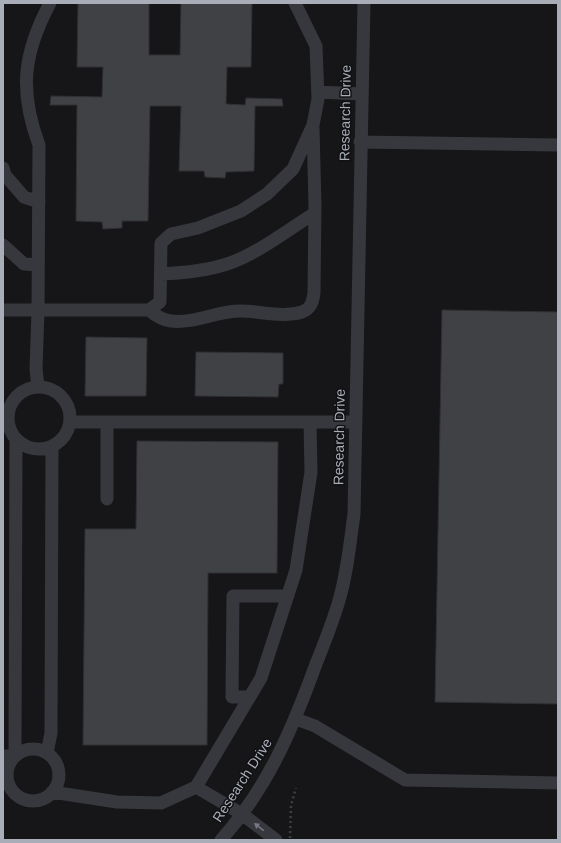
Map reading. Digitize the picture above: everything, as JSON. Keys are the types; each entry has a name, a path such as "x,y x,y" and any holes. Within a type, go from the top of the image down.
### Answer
{"street":[{"path":"38,387 36,369 38,310 39,145 32,126 26,94 28,55 34,37 50,3"},
{"path":"149,310 159,318 170,321 180,321 210,317 229,312 290,314 302,312 309,308 313,300 315,213 313,124 318,92 316,46 295,3"},
{"name":"Research Drive","path":"226,839 266,779 284,747 296,719 339,603 354,514 360,142 364,3"},
{"path":"318,92 362,94"},
{"path":"3,310 149,310 160,302 161,243 171,234 221,220 241,211 267,194 293,169 313,124"},
{"path":"360,142 558,145"},
{"path":"3,168 5,175 24,197 39,202"},
{"path":"161,274 191,272 228,264 261,247 315,213"},
{"path":"3,245 24,264 38,265"},
{"path":"38,387 48,388 62,398 69,412 70,422 67,432 60,441 52,447 33,449 24,446 16,440 10,432 5,419 11,403 18,394 27,389 38,387"},
{"path":"70,422 356,422"},
{"path":"106,499 107,422"},
{"path":"52,792 117,802 161,803 196,787 261,678 288,596 296,570 311,472 310,422"},
{"path":"9,756 31,749 47,753 54,759 58,767 57,780 52,792 45,798 27,800 8,791 7,777 10,762 9,756 16,440"},
{"path":"47,753 51,733 52,447"},
{"path":"250,697 232,697 233,596 288,596"},
{"path":"296,719 315,726 405,780 558,783"},
{"path":"196,787 242,814 276,840"}],"path":[{"path":"289,840 292,805 296,788"}],"building":[{"path":"78,3 149,3 149,55 180,55 181,3 252,3 251,67 227,67 226,104 245,105 246,98 282,99 283,106 255,106 254,171 226,172 225,178 205,177 204,171 179,171 181,106 150,106 148,221 122,221 122,228 103,229 102,222 76,221 77,105 50,105 51,96 102,97 103,67 77,67"},
{"path":"442,310 558,312 558,704 435,702"},
{"path":"86,337 147,338 146,396 85,396"},
{"path":"196,352 283,353 283,384 279,384 278,397 195,396"},
{"path":"137,441 278,442 277,573 208,573 207,745 83,745 85,529 136,529"}]}
